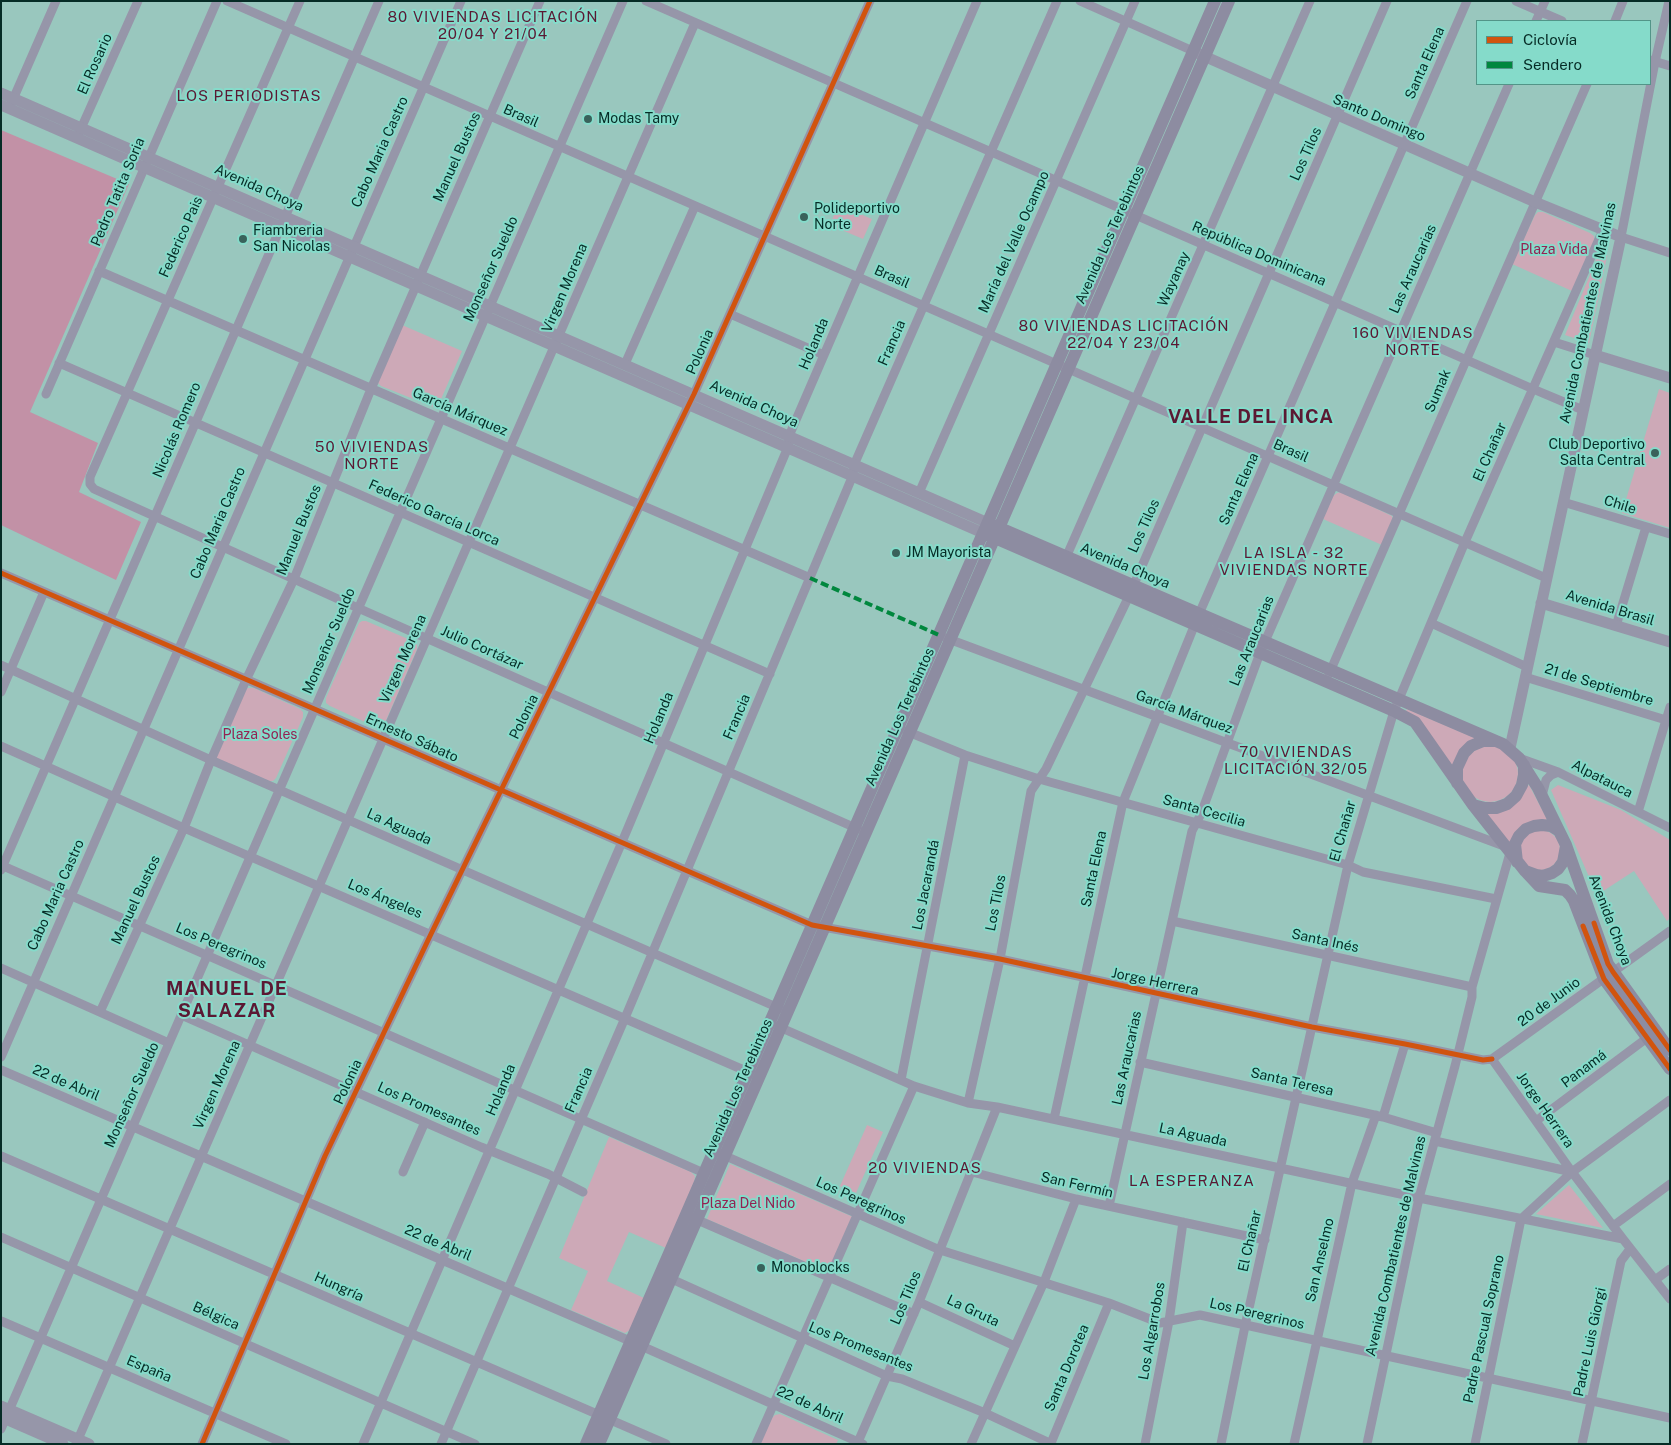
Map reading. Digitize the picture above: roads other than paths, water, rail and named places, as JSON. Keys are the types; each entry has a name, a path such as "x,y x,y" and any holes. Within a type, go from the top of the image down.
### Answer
{"main road":[{"name":"Avenida Los Terebintos","path":"1199,54 1215,1"},
{"name":"Avenida Los Terebintos","path":"586,1444 604,1417 1199,54 1228,1"},
{"name":"Avenida Choya","path":"991,530 1396,706 1496,741"},
{"name":"Avenida Choya","path":"1396,706 1419,726 1457,783"},
{"path":"1522,762 1524,775 1522,786 1516,796 1507,804 1496,808 1473,805 1457,783 1457,768 1464,753 1472,746 1483,741 1496,741 1510,748 1522,762 1542,797 1559,831 1566,845 1563,862 1558,869 1544,876 1536,875 1514,858 1515,844 1519,836 1526,829 1542,825 1551,826 1559,831"},
{"name":"Avenida Choya","path":"1473,805 1514,858 1539,886 1565,890 1570,895 1608,976 1647,1038 1670,1069"},
{"name":"Avenida Choya","path":"1566,845 1608,964 1608,976 1670,1050"},
{"name":"Avenida Los Terebintos","path":"691,1217 704,1173 719,1154"},
{"name":"Avenida Los Terebintos","path":"599,1444 604,1417"}],"street":[{"path":"8,104 56,1"},
{"name":"El Rosario","path":"80,133 138,1"},
{"name":"Pedro Tatita Soria","path":"46,394 217,1"},
{"name":"Brasil","path":"227,1 1546,578"},
{"name":"Federico Pais","path":"90,484 90,477 300,1"},
{"name":"Nicolás Romero","path":"2,867 379,1"},
{"name":"Cabo Maria Castro","path":"1,1057 461,1"},
{"name":"Manuel Bustos","path":"100,1012 184,828 246,680 294,579 371,389 540,1"},
{"name":"Monseñor Sueldo","path":"4,1416 102,1198 623,1"},
{"name":"República Dominicana","path":"646,1 1583,410"},
{"name":"Polonia","path":"202,1444 306,1201 356,1092 691,399 870,1"},
{"name":"Holanda","path":"363,1444 622,842 745,550 824,355 977,1"},
{"name":"Francia","path":"441,1444 625,1018 924,306 1057,1"},
{"name":"Santo Domingo","path":"1080,1 1535,202 1621,237 1670,253"},
{"name":"María del Valle Ocampo","path":"920,493 1135,1"},
{"name":"Wayanay","path":"1064,562 1310,1"},
{"name":"Los Tilos","path":"968,1103 1000,959 1031,791 1039,779 1084,690 1131,591 1387,1"},
{"name":"Santa Elena","path":"1054,1119 1123,802 1197,619 1467,1"},
{"path":"1516,1 1560,20"},
{"path":"1536,20 1545,1"},
{"path":"1615,20 1623,1"},
{"name":"Avenida Combatientes de Malvinas","path":"1652,61 1669,1"},
{"name":"Virgen Morena","path":"77,1441 695,23"},
{"path":"1652,61 1670,66"},
{"name":"Las Araucarias","path":"1109,1206 1192,831 1201,814 1262,648 1509,85"},
{"name":"Sumak","path":"1328,676 1587,85"},
{"name":"Avenida Combatientes de Malvinas","path":"1510,748 1621,237 1648,85"},
{"name":"Avenida Choya","path":"1,93 8,104 80,133 991,530"},
{"path":"625,364 695,206"},
{"name":"El Chañar","path":"1221,1444 1245,1326 1348,865 1396,706 1465,542 1603,230"},
{"name":"García Márquez","path":"100,271 810,578"},
{"path":"730,314 824,355"},
{"name":"Avenida Choya","path":"557,340 625,364 691,399"},
{"path":"1554,342 1670,378"},
{"name":"Federico García Lorca","path":"59,364 770,674"},
{"name":"Avenida Choya","path":"854,470 920,493 991,530"},
{"name":"Julio Cortázar","path":"90,484 94,489 358,608 860,830"},
{"name":"Chile","path":"1563,502 1670,534"},
{"path":"1616,626 1646,527"},
{"name":"Ernesto Sábato","path":"1,573 818,925"},
{"path":"1,692 44,592"},
{"name":"Avenida Brasil","path":"1541,603 1670,642"},
{"name":"21 de Septiembre","path":"1430,623 1526,672 1666,720"},
{"name":"García Márquez","path":"944,638 1368,796 1514,858"},
{"name":"La Aguada","path":"1,665 144,728 211,760 782,1009"},
{"path":"1638,812 1670,707"},
{"name":"Santa Cecilia","path":"904,730 965,755 1039,779 1348,865 1363,872 1496,900"},
{"name":"Los Ángeles","path":"1,746 184,828 754,1074"},
{"name":"Los Jacarandá","path":"901,1080 965,755"},
{"name":"Alpatauca","path":"1522,762 1558,772 1670,828"},
{"path":"1542,797 1546,780 1558,772"},
{"name":"Avenida Combatientes de Malvinas","path":"1367,1444 1419,1198 1455,1066 1472,997 1472,987 1496,900 1514,858"},
{"name":"Los Peregrinos","path":"2,867 71,895 704,1173"},
{"name":"Santa Inés","path":"1172,921 1472,987"},
{"name":"Jorge Herrera","path":"818,925 1000,959 1312,1027 1483,1060 1492,1059 1572,1172 1622,1239 1670,1298"},
{"name":"20 de Junio","path":"1492,1059 1670,931"},
{"path":"1,968 169,1043"},
{"name":"Los Promesantes","path":"181,1015 555,1178 583,1192"},
{"name":"La Aguada","path":"775,1025 914,1086 968,1103 997,1107 1419,1198 1622,1239"},
{"name":"Panamá","path":"1536,1121 1647,1038"},
{"name":"San Anselmo","path":"1294,1444 1352,1183 1405,1044"},
{"name":"Santa Teresa","path":"1140,1062 1379,1116 1436,1137 1572,1172"},
{"name":"22 de Abril","path":"1,1070 443,1260 861,1443"},
{"path":"756,1444 914,1086"},
{"path":"1521,1219 1572,1172 1670,1100"},
{"name":"Los Tilos","path":"861,1443 997,1107"},
{"path":"403,1172 425,1122"},
{"name":"Los Peregrinos","path":"719,1154 940,1250 1109,1303 1160,1323 1200,1316 1670,1418"},
{"name":"Hungría","path":"1,1156 102,1198 666,1444"},
{"name":"San Fermín","path":"972,1172 1076,1199 1264,1240"},
{"path":"1613,1226 1670,1184"},
{"path":"971,1444 1044,1282 1076,1199"},
{"path":"691,1217 914,1314"},
{"name":"Padre Pascual Soprano","path":"1475,1444 1521,1219"},
{"name":"Los Algarrobos","path":"1145,1444 1169,1321 1183,1222"},
{"name":"Bélgica","path":"1,1237 475,1444"},
{"name":"Padre Luis Giorgi","path":"1582,1444 1621,1260 1630,1249"},
{"path":"1655,1280 1670,1269"},
{"name":"Los Promesantes","path":"665,1276 887,1376 902,1379 985,1413 1051,1443"},
{"name":"La Gruta","path":"919,1302 1015,1346"},
{"name":"Santa Dorotea","path":"1051,1443 1109,1303"},
{"name":"España","path":"1,1321 286,1444"},
{"path":"4,1416 89,1444"},
{"path":"4,1416 63,1444"}],"place":[{"name":"Modas Tamy","path":"588,119"},
{"name":"Polideportivo Norte","path":"804,217"},
{"name":"Fiambreria San Nicolas","path":"243,239"},
{"name":"Club Deportivo Salta Central","path":"1655,453"},
{"name":"JM Mayorista","path":"896,553"},
{"name":"Monoblocks","path":"761,1268"}],"district":[{"name":"80 VIVIENDAS LICITACIÓN 20/04 Y 21/04","path":"493,26"},
{"name":"LOS PERIODISTAS","path":"249,96"},
{"name":"80 VIVIENDAS LICITACIÓN 22/04 Y 23/04","path":"1124,334"},
{"name":"160 VIVIENDAS NORTE","path":"1413,342"},
{"name":"VALLE DEL INCA","path":"1251,417"},
{"name":"50 VIVIENDAS NORTE","path":"372,456"},
{"name":"LA ISLA - 32 VIVIENDAS NORTE","path":"1294,562"},
{"name":"70 VIVIENDAS LICITACIÓN 32/05","path":"1296,760"},
{"name":"MANUEL DE SALAZAR","path":"227,1000"},
{"name":"20 VIVIENDAS","path":"925,1168"},
{"name":"LA ESPERANZA","path":"1192,1181"}],"park label":[{"name":"Plaza Vida","path":"1554,250"},
{"name":"Plaza Soles","path":"260,735"},
{"name":"Plaza Del Nido","path":"748,1204"}]}
